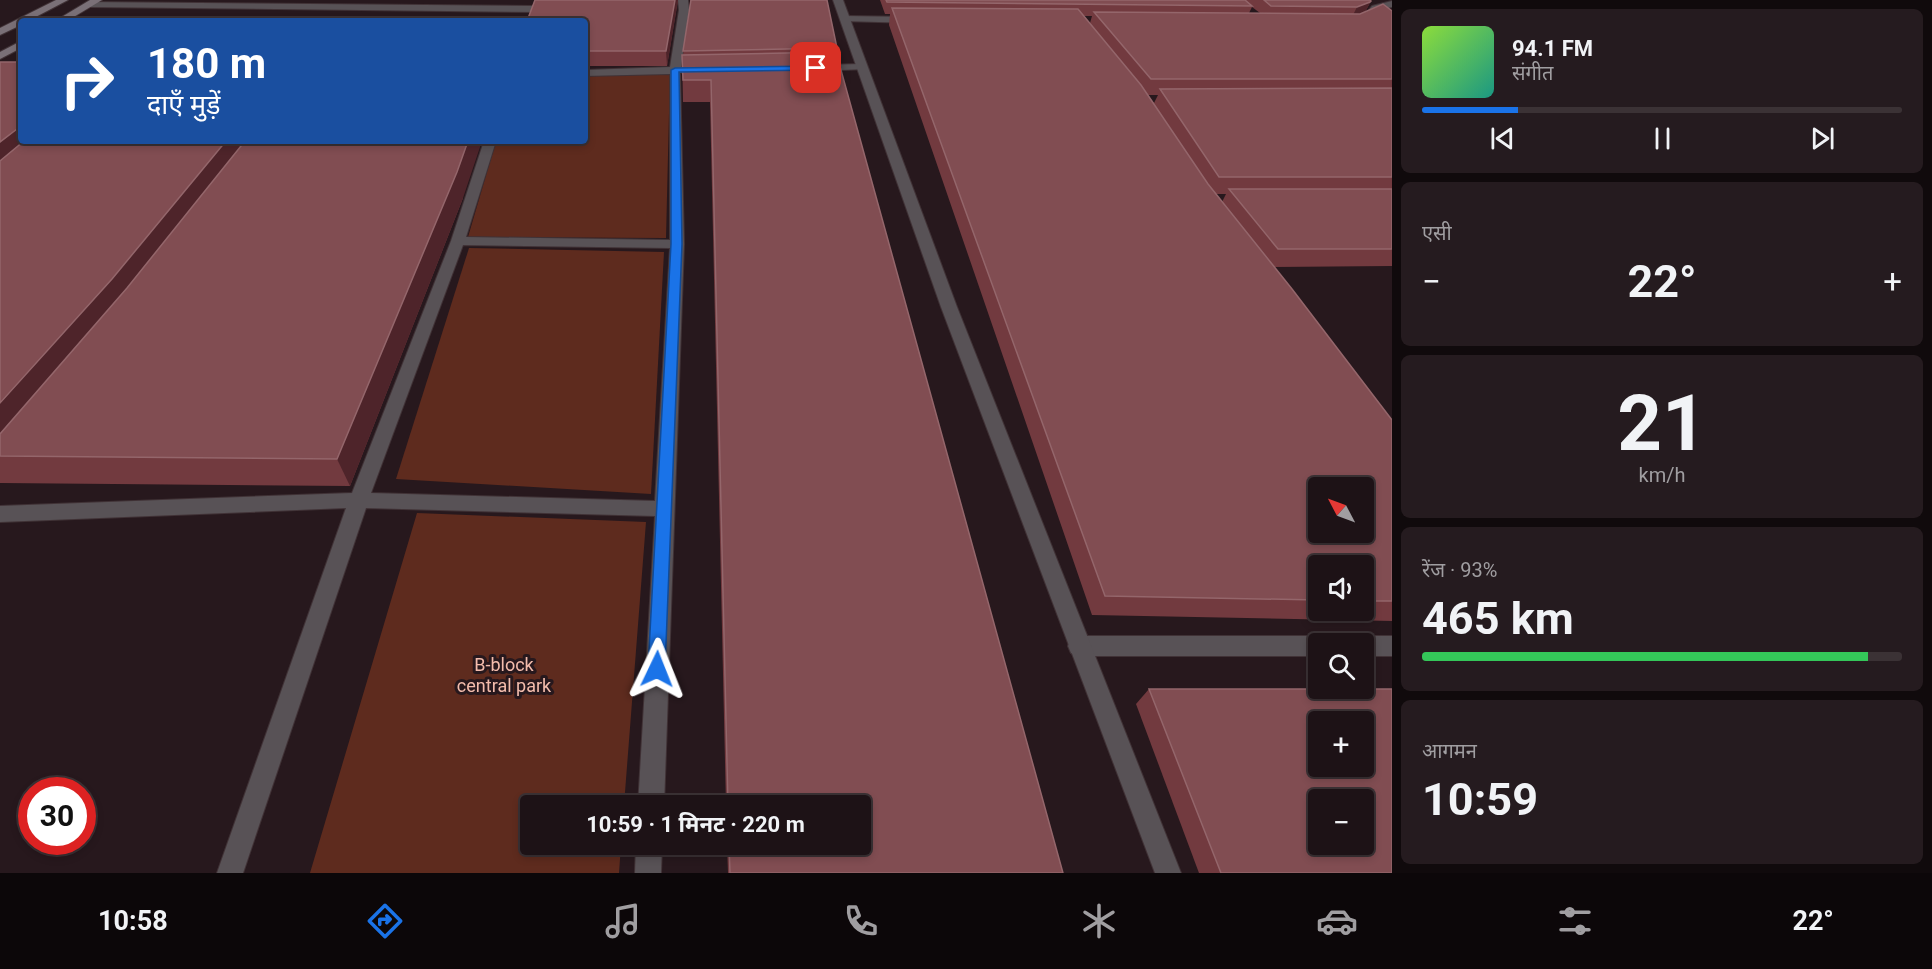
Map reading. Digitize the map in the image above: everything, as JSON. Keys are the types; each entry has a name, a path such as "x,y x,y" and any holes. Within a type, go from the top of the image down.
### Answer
{"main road":[{"path":"27,18 63,0"},
{"path":"65,18 93,2"},
{"path":"0,32 18,23"},
{"path":"0,56 18,46"}],"street":[{"path":"651,795 677,244 675,70 684,10 682,0"},
{"path":"838,0 949,307 1168,873"},
{"path":"93,2 538,4"},
{"path":"1361,22 1368,18 1375,8 1392,4"},
{"path":"845,19 926,20"},
{"path":"804,68 862,67"},
{"path":"588,73 698,70"},
{"path":"230,873 359,500 458,241 489,144"},
{"path":"458,241 677,244"},
{"path":"0,514 359,500 663,509"},
{"path":"1079,646 1308,646"},
{"path":"1374,646 1392,646"},
{"path":"648,873 649,855"}],"green space":[{"path":"670,72 666,238 468,237 495,144 588,144 588,75"},
{"path":"469,248 664,252 651,494 396,479"},
{"name":"B-block central park","path":"417,513 646,522 625,795 520,795 520,855 620,855 619,873 310,873"}],"building":[{"path":"535,0 675,0 666,51 588,51 588,18 528,18"},
{"path":"691,0 827,0 837,48 683,51"},
{"path":"886,0 1245,0 1252,6 887,2"},
{"path":"1264,0 1371,1 1357,7 1271,6"},
{"path":"1383,4 1392,11 1392,79 1151,79 1094,12 1360,14"},
{"path":"892,8 1078,9 1141,85 1208,184 1392,420 1392,601 1374,601 1374,555 1308,555 1308,600 1105,596"},
{"path":"836,52 1063,873 730,873 729,855 871,855 871,795 728,795 711,80 683,80 682,55"},
{"path":"0,62 18,62 18,128 0,142"},
{"path":"1392,88 1392,177 1219,177 1160,89"},
{"path":"20,144 224,144 112,279 0,403 0,161"},
{"path":"243,144 467,144 337,459 0,456 0,434 127,288"},
{"path":"1229,189 1392,189 1392,249 1278,249"},
{"path":"1149,689 1308,689 1308,699 1374,699 1374,689 1392,689 1392,873 1221,873"}],"route":[{"path":"657,669 677,244 675,70 816,68"}]}
